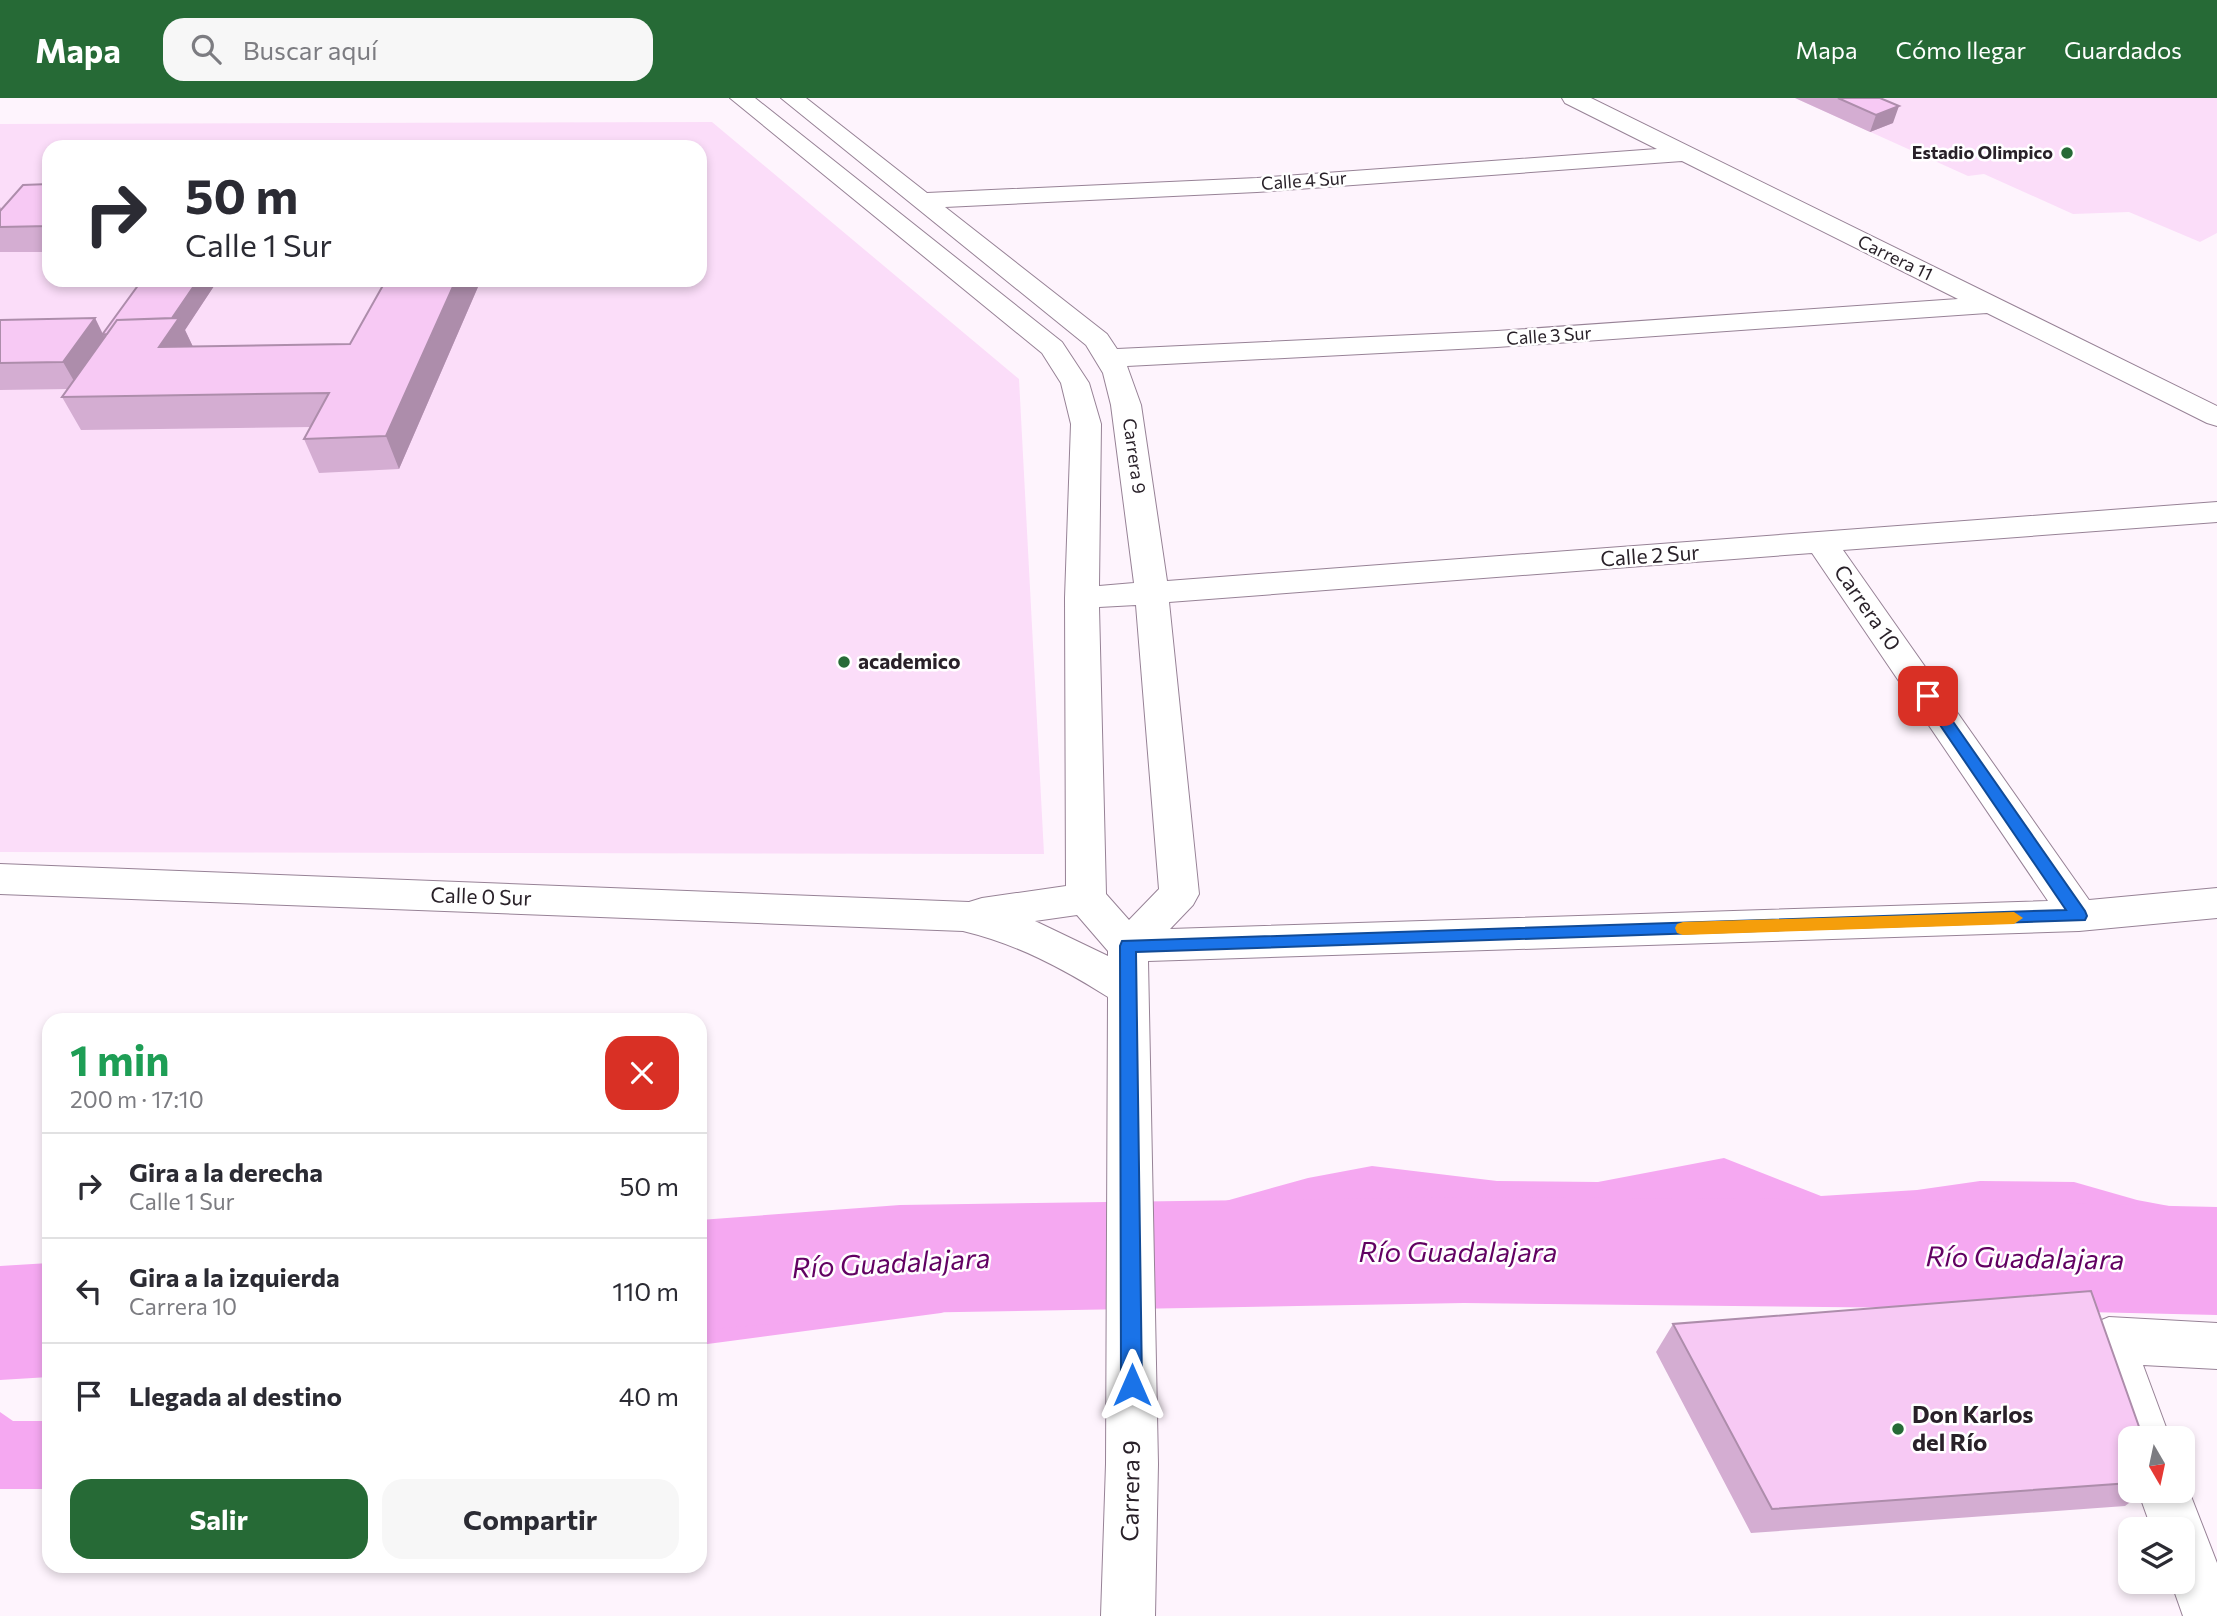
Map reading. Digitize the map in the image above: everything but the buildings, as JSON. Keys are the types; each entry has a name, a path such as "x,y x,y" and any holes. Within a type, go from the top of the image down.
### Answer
{"street":[{"path":"741,98 1052,348 1075,383 1086,424 1082,598 1086,899 1128,946 2079,916 2217,903"},
{"name":"Carrera 9","path":"792,98 1097,340 1117,373 1126,404 1152,594 1179,894 1128,946 1132,1464 1128,1616"},
{"name":"Carrera 11","path":"1573,98 2217,417"},
{"name":"Calle 4 Sur","path":"922,201 1256,185 1685,154"},
{"name":"Calle 3 Sur","path":"1108,358 1497,339 1991,305"},
{"name":"Calle 2 Sur","path":"1082,598 2217,512"},
{"name":"Carrera 10","path":"1822,542 2079,916"},
{"name":"Calle 0 Sur","path":"0,878 963,916"},
{"path":"963,916 1086,899"},
{"path":"963,916 1032,934 1064,949 1129,990"},
{"path":"2141,1426 2109,1340 2217,1346"},
{"path":"2195,1576 2210,1616"}],"shaded area":[{"name":"Estadio Olimpico","path":"1795,98 2217,98 2217,233 2200,242 2129,212 2073,214 1984,174 1968,176"},
{"path":"712,122 1019,379 1044,854 0,852 0,124"}],"water":[{"path":"1724,1158 1821,1196 1917,1190 1980,1181 2074,1182 2137,1200 2217,1215 2217,1268 2143,1254 2087,1238 2008,1236 1944,1246 1826,1253 1732,1216 1616,1237 1503,1237 1381,1221 1329,1231 1212,1264 1049,1278 941,1313 707,1344 707,1283 930,1255 1037,1221 1197,1209 1308,1178 1372,1166 1497,1181 1598,1182"},
{"path":"0,1412 13,1421 42,1421 42,1489 0,1489"}],"pier":[{"path":"1185,1206 1188,1270 1075,1279 1076,1214"}],"waterway":[{"name":"Río Guadalajara","path":"707,1274 900,1259 1464,1250 1919,1254 2217,1261"},
{"name":"Río Guadalajara","path":"0,1323 42,1320"}],"slow traffic":[{"path":"1683,928 2014,918"}],"place":[{"name":"Estadio Olimpico","path":"2067,153"},
{"name":"academico","path":"844,662"},
{"name":"Don Karlos del Río","path":"1898,1429"}],"route":[{"path":"1132,1385 1128,946 2079,916 1928,696"}]}
